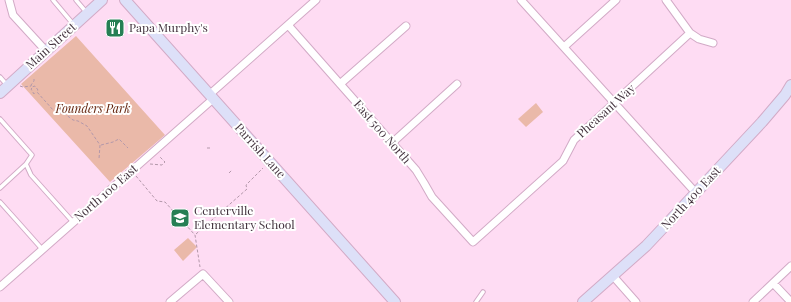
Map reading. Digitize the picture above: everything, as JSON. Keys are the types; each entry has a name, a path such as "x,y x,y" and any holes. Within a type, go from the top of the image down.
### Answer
{"street":[{"path":"9,0 13,15 46,51"},
{"name":"Main Street","path":"0,93 102,0"},
{"name":"Parrish Lane","path":"125,0 395,302"},
{"name":"North 100 East","path":"0,287 74,222 316,0"},
{"path":"521,0 696,193"},
{"path":"564,47 616,0"},
{"path":"666,0 690,33 699,39 713,43"},
{"name":"East 500 North","path":"288,25 416,170 432,197 473,242"},
{"path":"340,84 406,26"},
{"name":"Pheasant Way","path":"473,242 563,161 574,140 690,33"},
{"path":"392,143 457,84"},
{"name":"North 400 East","path":"583,302 646,246 762,122 785,95 791,85"},
{"path":"752,302 791,266"},
{"path":"170,302 202,272 229,302"},
{"path":"613,276 636,302"},
{"path":"773,283 791,302"}],"lane":[{"path":"53,0 75,25"},
{"path":"76,0 88,13"},
{"path":"0,76 8,85"},
{"path":"0,119 32,155 26,164 0,188"},
{"path":"26,164 31,175 74,222"},
{"path":"0,202 42,249"},
{"path":"476,302 483,292"}],"path":[{"path":"20,86 29,87 34,79"},
{"path":"31,85 31,90 34,94 37,92"},
{"path":"32,87 35,86 38,90 37,92 54,111 65,114 73,120 87,126 100,145 99,159"},
{"path":"100,145 114,142 119,139 128,148"},
{"path":"148,164 162,165 165,162 159,155"},
{"path":"196,235 247,189 246,184 264,168"},
{"path":"229,173 232,170"},
{"path":"134,174 157,201 165,202 196,235 202,272"}],"green space":[{"name":"Founders Park","path":"76,36 165,135 110,182 21,84"},
{"path":"536,103 543,112 526,127 518,119"},
{"path":"188,238 197,247 183,261 174,250"}],"place":[{"name":"Papa Murphy's","path":"115,28"},
{"name":"Centerville Elementary School","path":"180,218"}]}
